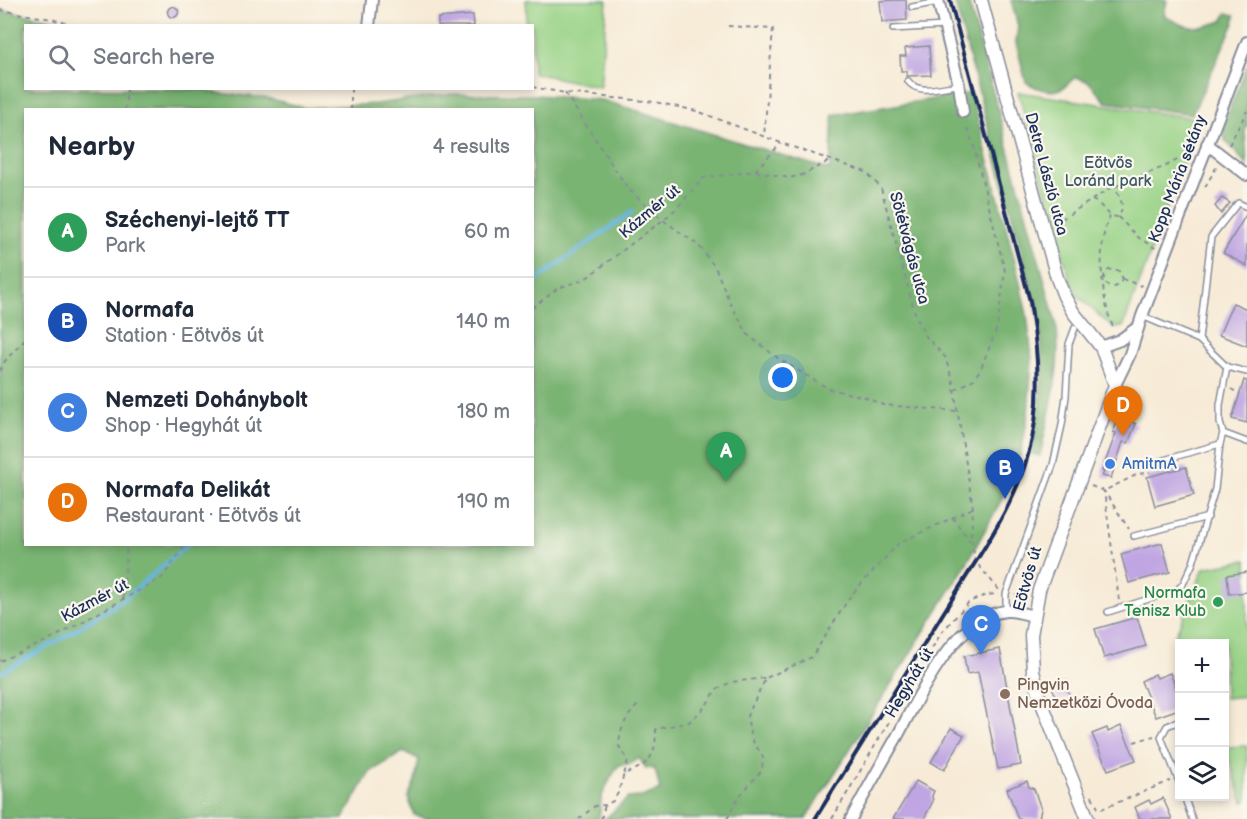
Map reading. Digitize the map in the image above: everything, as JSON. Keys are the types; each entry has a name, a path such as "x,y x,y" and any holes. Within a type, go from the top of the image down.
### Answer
{"street":[{"path":"369,24 372,0"},
{"name":"Detre László utca","path":"981,0 1057,278 1073,312 1101,347"},
{"path":"939,1 963,112"},
{"name":"Kopp Mária sétány","path":"1140,321 1247,42"},
{"path":"1208,144 1247,175"},
{"path":"1116,386 1101,347 1120,340 1140,321"},
{"name":"Eötvös út","path":"1088,819 1037,688 1031,653 1033,616 1048,563 1130,354 1140,321"},
{"path":"1006,611 1033,616"},
{"name":"Hegyhát út","path":"851,819 939,661 960,636 971,627 1006,611"}],"lane":[{"path":"912,7 939,1"},
{"path":"893,29 945,26"},
{"path":"908,81 917,89 959,85"},
{"path":"1199,340 1211,237 1238,203 1247,207"},
{"path":"1140,321 1199,340 1227,367 1247,372"},
{"path":"1006,611 1006,594 1053,465 1066,396 1069,344 1075,328"},
{"path":"1108,612 1177,590 1183,584 1193,563 1215,489 1223,434 1220,423 1220,405 1227,367"},
{"path":"1223,434 1247,442"},
{"path":"1153,463 1220,444"},
{"path":"1134,536 1208,517"},
{"path":"1175,723 1167,726 1161,737 1175,773"},
{"path":"1186,801 1192,819"}],"path":[{"path":"0,10 68,24"},
{"path":"728,26 773,29 764,136"},
{"name":"Sötétvágás utca","path":"534,87 675,105 866,172 881,188 916,317 927,338 945,357 958,411 973,507 972,543 975,561 996,589"},
{"path":"125,108 127,90"},
{"path":"351,90 351,108"},
{"path":"565,93 628,189 663,220 698,245 716,267 731,305 749,336 778,359 829,389 865,397 883,405 958,411"},
{"path":"1202,192 1247,111"},
{"path":"954,390 974,380 981,368 997,328 1005,271 963,112"},
{"path":"755,171 781,144"},
{"path":"1043,228 1051,226 1103,192 1166,166 1208,144"},
{"name":"Kázmér út","path":"534,306 558,288 585,279 663,220 676,209 703,177 755,171 789,178 802,175 829,160"},
{"path":"1115,188 1122,204 1118,217"},
{"path":"1092,200 1110,216 1118,217 1150,246 1166,252"},
{"path":"1110,216 1103,242 1101,273 1106,284 1114,288 1122,279"},
{"path":"1120,340 1108,314 1102,289 1108,271 1114,269 1122,279 1152,289"},
{"path":"0,372 5,361 24,340"},
{"path":"1104,490 1138,474 1155,471"},
{"path":"1088,485 1104,490 1134,536"},
{"path":"1104,490 1120,609"},
{"path":"624,774 641,768 651,757 656,742 656,729 689,722 705,706 717,689 731,682 766,678 812,657 851,595 899,543 973,507"},
{"path":"952,517 972,543"},
{"path":"123,600 127,546"},
{"name":"Kázmér út","path":"0,661 51,639 162,578 185,546"},
{"path":"727,819 738,798 762,770 763,757 751,738 747,716 766,678"},
{"path":"579,819 595,806 613,801 618,793 629,761 619,746 619,736 626,717 638,705"},
{"path":"1134,742 1152,735 1161,737"},
{"path":"1081,800 1093,795 1099,810 1175,782"},
{"path":"601,819 605,805"}],"green space":[{"path":"526,0 607,0 600,87 534,73 534,24 525,24"},
{"path":"954,0 968,0 1056,323 1058,356 1056,373 1040,456 1032,454 1038,419 1042,366 1038,313"},
{"path":"1011,0 1167,0 1164,15 1179,24 1192,27 1222,21 1227,13 1235,15 1234,23 1192,114 1106,102 1089,82 1076,77 1064,87 1054,91 1040,89 1026,82 1016,43 1018,26"},
{"path":"0,10 74,24 24,24 24,90 208,90 209,92 267,98 306,108 376,104 451,94 537,95 602,100 830,170 833,115 971,93 1027,315 1032,360 1028,414 1021,453 1001,501 964,568 806,819 605,819 628,798 642,797 660,790 655,769 646,768 639,758 630,764 619,765 602,797 598,819 428,819 414,815 408,797 415,781 419,759 403,752 370,772 343,819 0,819"},
{"path":"1247,65 1247,125 1245,130 1247,165 1225,140 1223,126"},
{"name":"Eötvös Loránd park","path":"1018,92 1200,119 1123,327 1113,328 1078,296 1071,284"},
{"name":"Normafa Tenisz Klub","path":"1247,560 1247,696 1229,698 1229,639 1176,639 1204,568"},
{"path":"1247,746 1247,801 1243,802 1229,759 1229,747"}],"building":[{"path":"906,0 907,20 882,22 880,1"},
{"path":"173,7 177,8 177,16 173,17 169,16 168,12 169,8"},
{"path":"473,15 474,24 438,24 438,18"},
{"path":"929,46 931,75 907,76 907,71 901,71 900,56 906,56 905,48"},
{"path":"1222,198 1230,203 1221,214 1215,206"},
{"path":"1247,213 1247,266 1223,253"},
{"path":"1233,303 1247,309 1247,346 1219,335"},
{"path":"1244,380 1247,381 1247,423 1232,419"},
{"path":"1120,415 1136,424 1128,443 1123,442 1111,478 1102,476 1104,472 1102,471"},
{"path":"1186,467 1194,495 1155,506 1147,477"},
{"path":"1162,543 1170,572 1129,583 1121,554"},
{"path":"1247,572 1247,592 1229,594 1227,575"},
{"path":"1137,617 1146,646 1104,658 1095,629"},
{"path":"1000,649 1021,765 998,769 978,672 967,674 964,656"},
{"path":"1170,673 1175,685 1175,710 1156,717 1141,681 1155,674 1157,678"},
{"path":"1065,682 1070,697 1058,701 1052,687"},
{"path":"1121,726 1136,760 1108,770 1092,734 1107,728 1108,732"},
{"path":"951,728 964,735 944,770 931,762"},
{"path":"916,781 934,791 933,801 924,819 893,819"},
{"path":"1027,781 1029,787 1034,789 1041,809 1039,819 1018,819 1007,789"},
{"path":"1163,798 1172,819 1140,819 1135,807 1149,800 1151,804"}],"waterway":[{"path":"534,282 632,212"},
{"path":"0,673 61,639 123,600 186,546"}],"railway":[{"path":"815,819 1004,514 1021,475 1033,436 1038,378 1030,301 950,0"}],"place":[{"name":"Normafa Delikát","path":"1123,436"},
{"name":"AmitmA","path":"1110,464"},
{"name":"Széchenyi-lejtő TT","path":"726,482"},
{"name":"Normafa","path":"1005,499"},
{"name":"Normafa Tenisz Klub","path":"1218,602"},
{"name":"Nemzeti Dohánybolt","path":"981,655"},
{"name":"Pingvin Nemzetközi Óvoda","path":"1005,694"}]}
